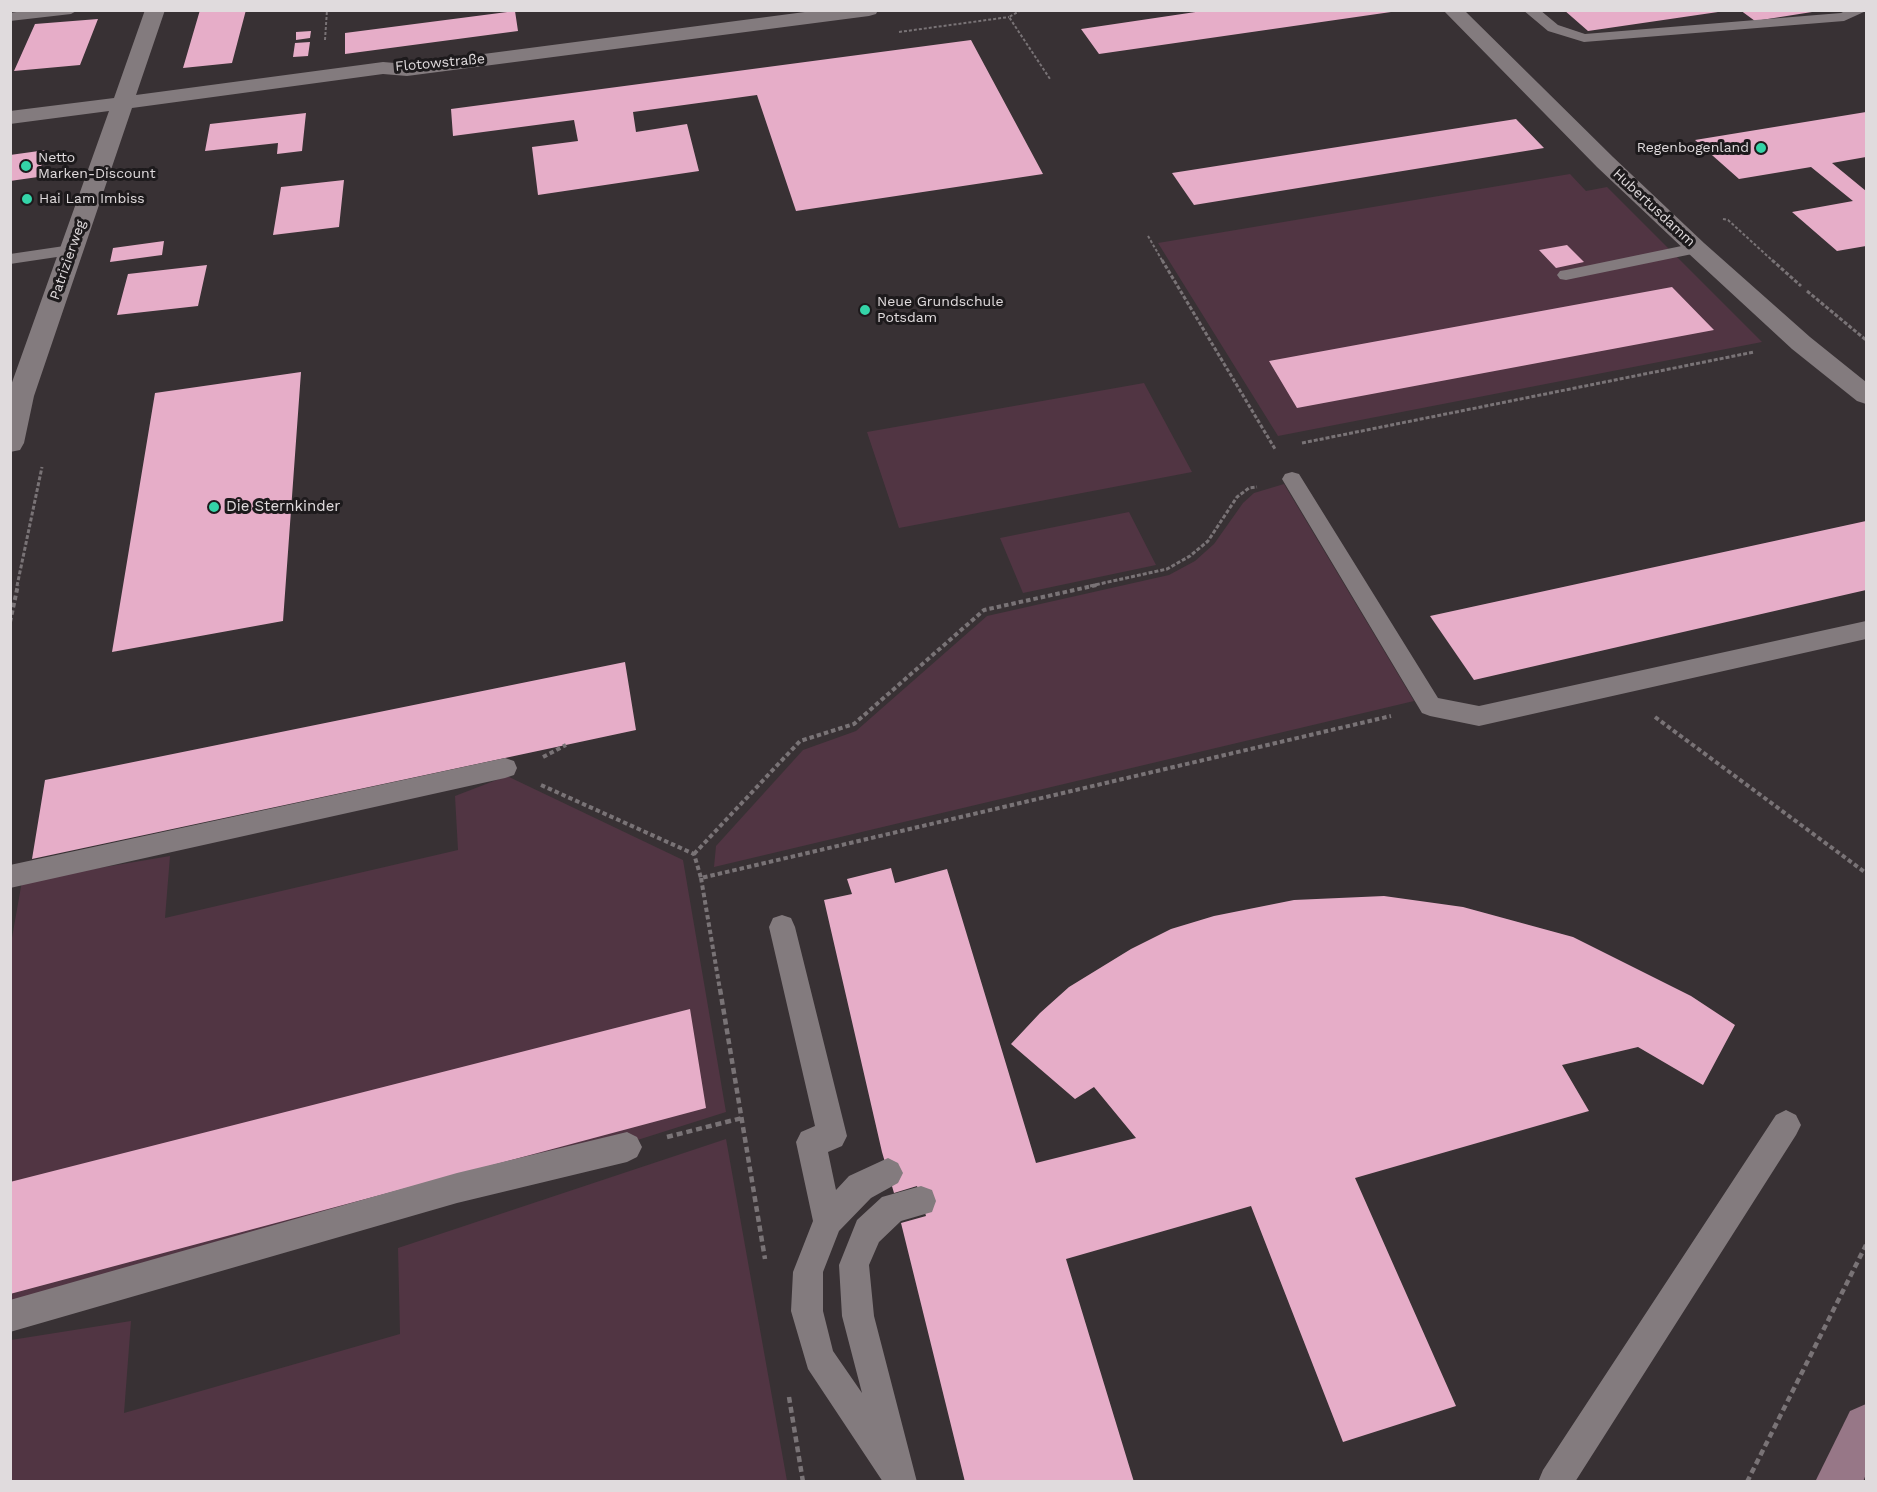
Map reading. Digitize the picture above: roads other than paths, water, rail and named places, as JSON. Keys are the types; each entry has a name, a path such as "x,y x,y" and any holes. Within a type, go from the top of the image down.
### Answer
{"street":[{"name":"Patrizierweg","path":"10,443 21,396 155,10"},
{"name":"Flotowstraße","path":"10,118 383,68 407,70 662,28 869,10"},
{"name":"Hubertusdamm","path":"1452,10 1605,162 1696,248 1802,343 1866,395"},
{"path":"1838,1482 1866,1426"}],"lane":[{"path":"10,17 71,10"},
{"path":"1530,10 1552,28 1584,38 1844,17 1860,10"},
{"path":"1566,275 1696,248"},
{"path":"10,259 71,250"},
{"path":"1292,479 1430,706 1479,716 1866,630"},
{"path":"10,877 505,768"},
{"path":"782,927 832,1136 811,1142 828,1221"},
{"path":"1555,1482 1786,1125"},
{"path":"10,1316 457,1188 627,1147"},
{"path":"888,1173 860,1187 828,1221 808,1272 807,1311 819,1358 901,1480"},
{"path":"901,1480 858,1316 854,1265 868,1231 894,1208 921,1201"}],"place":[{"name":"Regenbogenland","path":"1761,148"},
{"name":"Netto Marken-Discount","path":"26,166"},
{"name":"Hai Lam Imbiss","path":"27,199"},
{"name":"Neue Grundschule Potsdam","path":"865,310"},
{"name":"Die Sternkinder","path":"214,507"}]}
